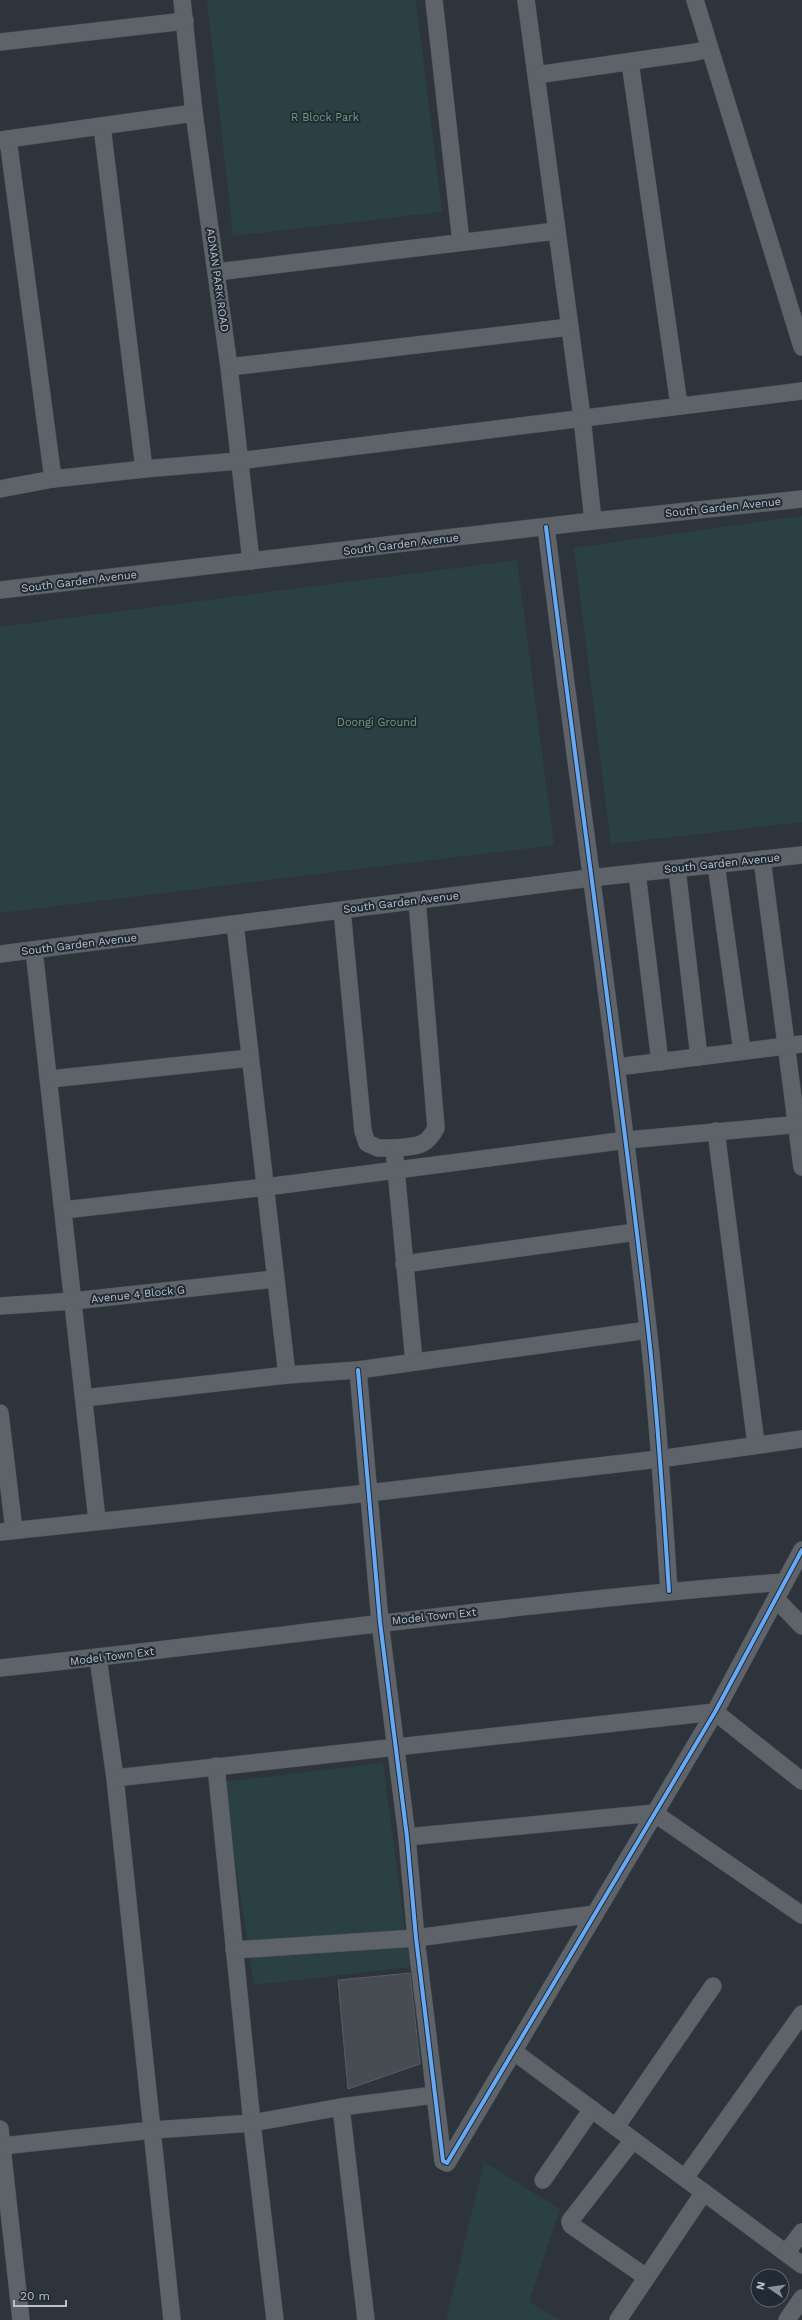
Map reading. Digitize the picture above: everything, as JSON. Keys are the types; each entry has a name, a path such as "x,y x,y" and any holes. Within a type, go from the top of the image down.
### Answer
{"street":[{"name":"ADNAN PARK ROAD","path":"182,0 194,113 229,367 250,561"},
{"path":"434,0 461,242"},
{"path":"526,0 582,417 593,521"},
{"path":"695,0 708,48 802,347"},
{"path":"0,42 185,21"},
{"path":"536,75 696,52 708,48"},
{"path":"630,62 679,405"},
{"path":"53,479 4,140 194,113"},
{"path":"102,126 144,469"},
{"path":"217,272 556,231"},
{"path":"229,367 570,327"},
{"path":"0,489 53,479 238,461 582,417 802,391"},
{"name":"South Garden Avenue","path":"0,590 593,521 802,499"},
{"path":"546,527 590,878 627,1140 648,1330 669,1591"},
{"name":"South Garden Avenue","path":"0,954 637,872 802,855"},
{"path":"762,859 794,1045 802,1167"},
{"path":"716,864 742,1051"},
{"path":"677,868 699,1057"},
{"path":"637,872 660,1062"},
{"path":"342,910 363,1131 367,1143 378,1148 422,1145 431,1139 436,1128 417,900"},
{"path":"235,924 287,1374"},
{"path":"34,950 50,1079 97,1520"},
{"path":"617,1067 794,1045"},
{"path":"50,1079 250,1058"},
{"path":"64,1210 266,1187 627,1140 799,1124"},
{"path":"716,1131 756,1444"},
{"path":"394,1148 414,1362"},
{"path":"404,1264 636,1232"},
{"name":"Avenue 4 Block G","path":"0,1306 73,1301 275,1279"},
{"path":"84,1398 287,1374 358,1370 648,1330"},
{"path":"358,1370 380,1622 407,1836 416,1938 443,2162 447,2163 715,1712 802,1550"},
{"path":"0,1413 7,1531 97,1520 368,1493 659,1460 756,1444 802,1439"},
{"name":"Model Town Ext","path":"0,1668 98,1658 380,1622 669,1591 785,1582"},
{"path":"776,1600 802,1626"},
{"path":"98,1658 115,1778 172,2320"},
{"path":"115,1778 715,1712 802,1781"},
{"path":"216,1766 252,2123 275,2320"},
{"path":"407,1836 654,1813 802,1915"},
{"path":"234,1950 416,1938 595,1914"},
{"path":"616,2128 712,1986"},
{"path":"685,2178 802,2014"},
{"path":"513,2051 802,2265"},
{"path":"2,2146 153,2130 252,2123 341,2107 434,2095"},
{"path":"341,2107 366,2320"},
{"path":"543,2180 592,2109"},
{"path":"0,2129 21,2320"},
{"path":"634,2140 570,2221 571,2225 646,2277"},
{"path":"618,2320 704,2192"},
{"path":"786,2253 802,2232"},
{"path":"788,2320 802,2298"}],"green space":[{"name":"R Block Park","path":"207,0 416,0 442,212 233,236"},
{"path":"802,516 802,822 611,844 574,548"},
{"name":"Doongi Ground","path":"517,560 554,845 0,913 0,627"},
{"path":"383,1763 410,1967 254,1985 223,1782"},
{"path":"484,2162 560,2209 529,2302 560,2320 446,2320"}],"building":[{"path":"410,1973 420,2064 348,2089 338,1980"}],"cycle path":[{"path":"546,527 624,1128 652,1361 669,1591"},
{"path":"358,1370 380,1622 407,1837 416,1938 443,2161 447,2163 715,1712 802,1550"}]}
